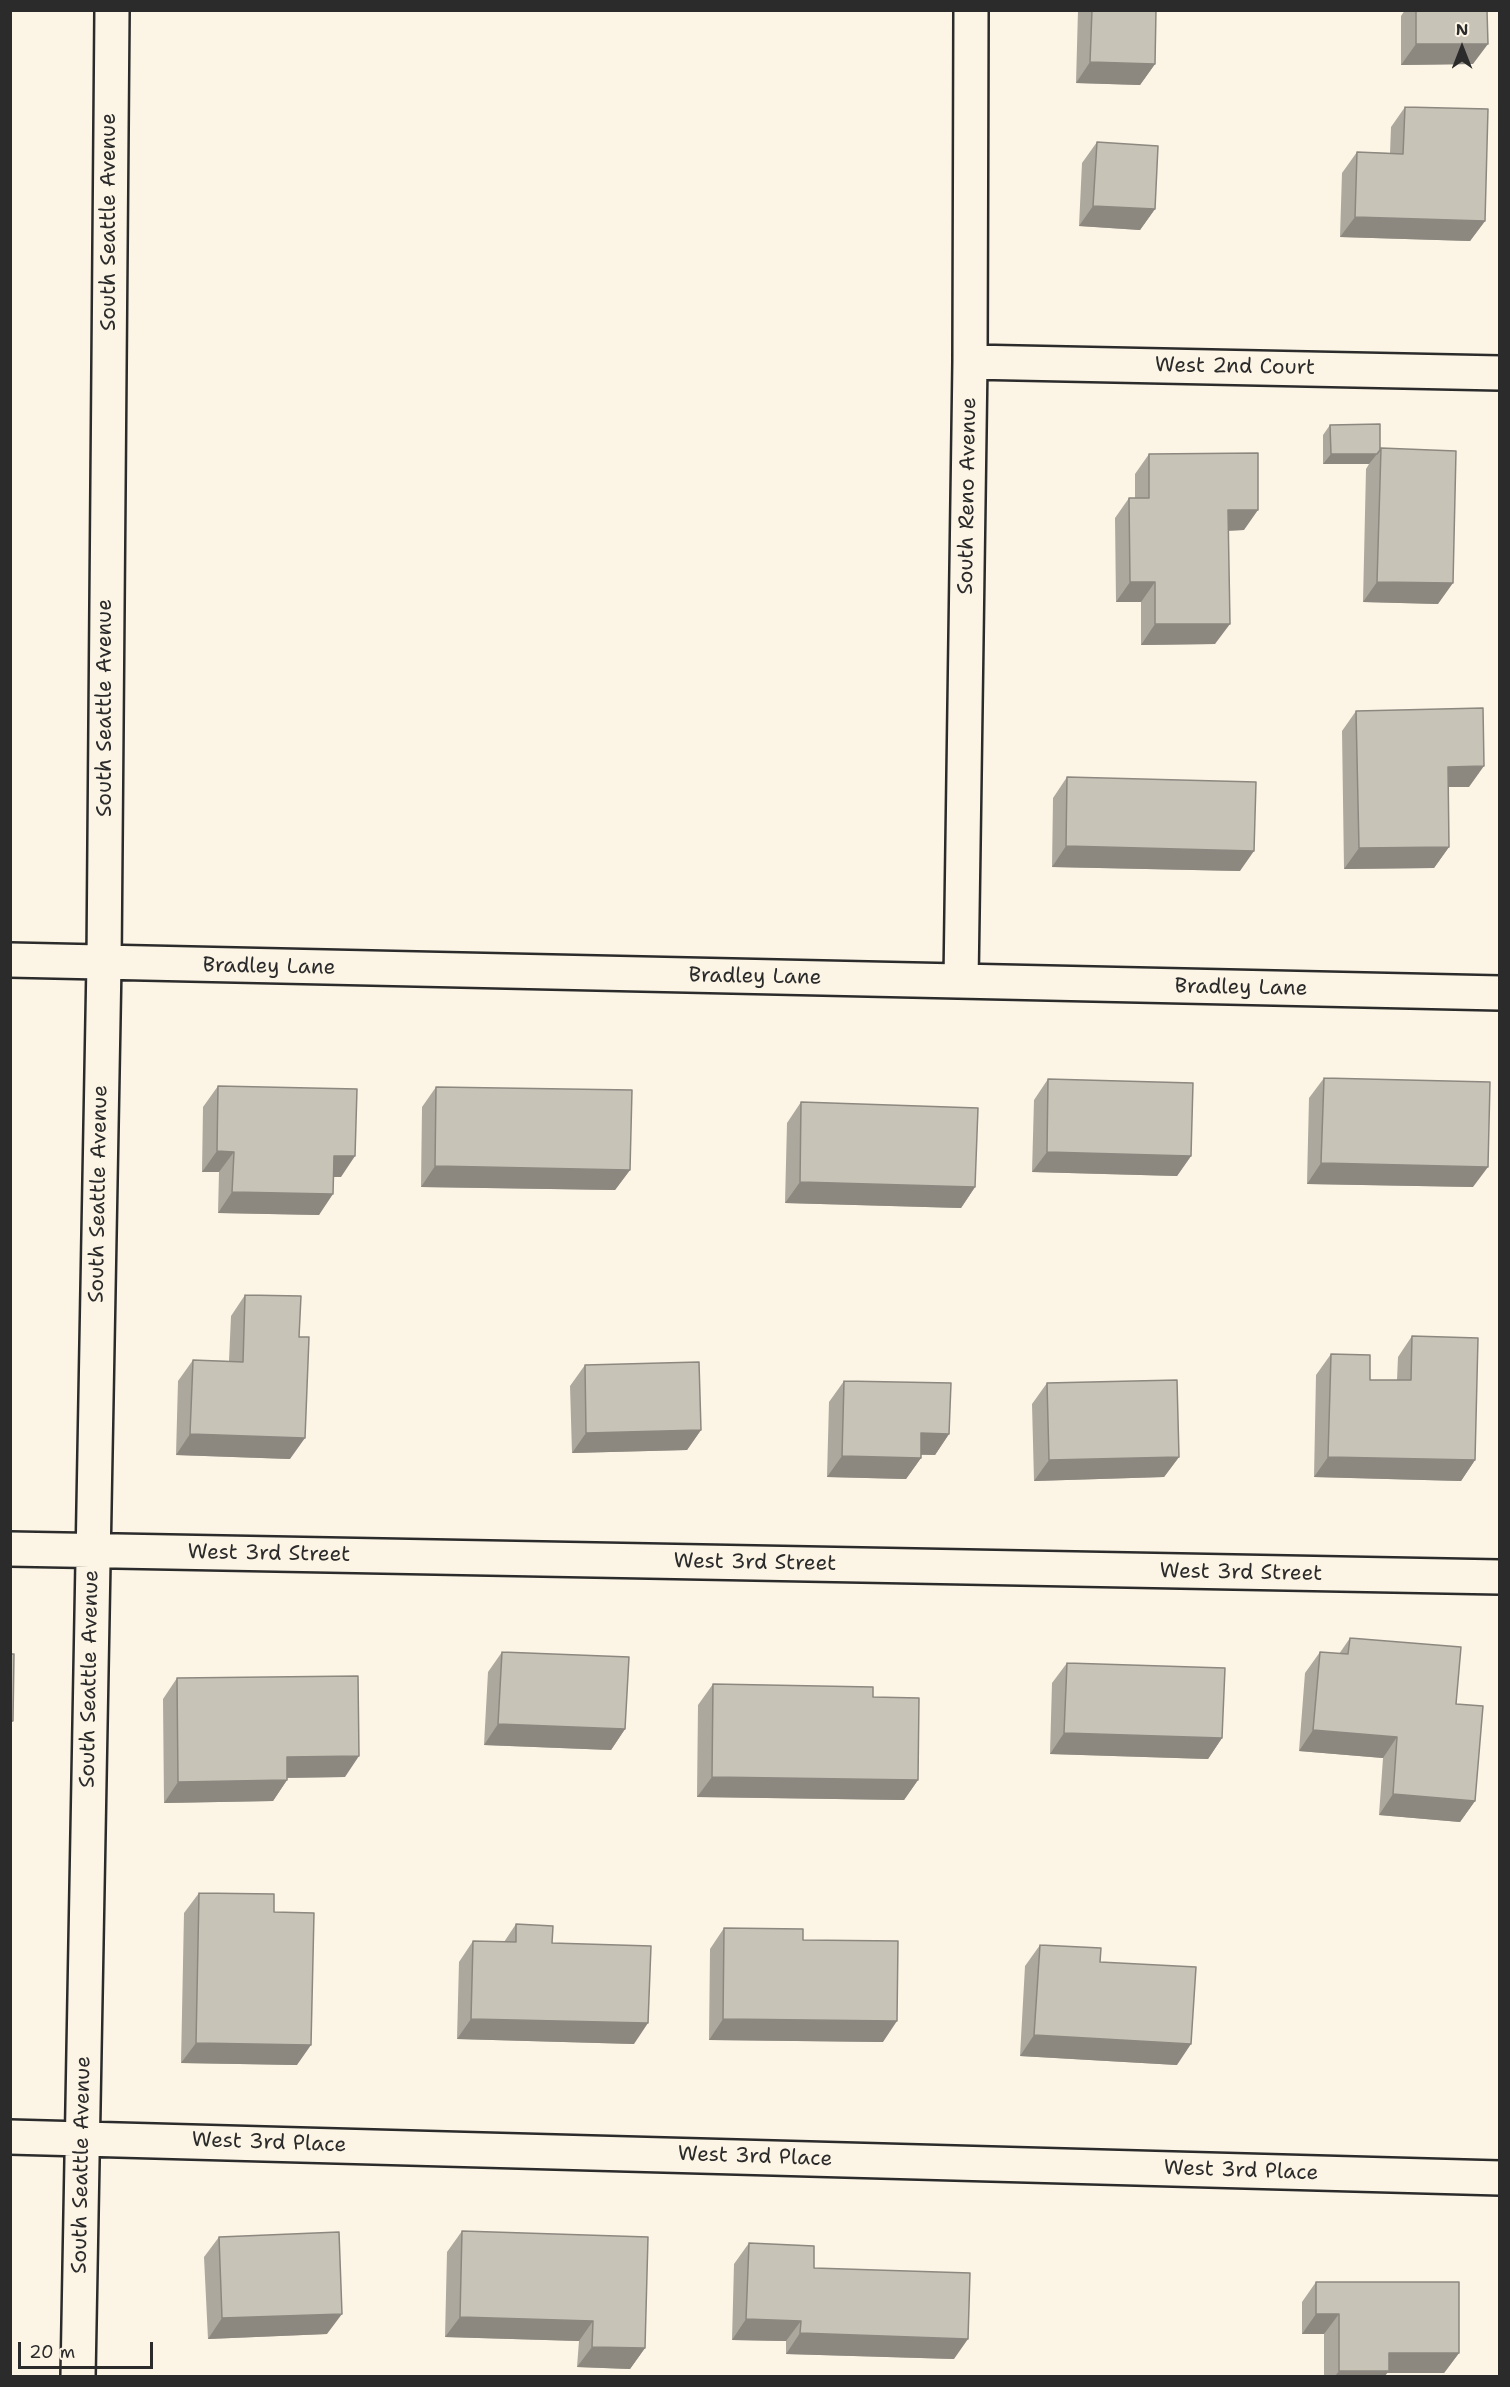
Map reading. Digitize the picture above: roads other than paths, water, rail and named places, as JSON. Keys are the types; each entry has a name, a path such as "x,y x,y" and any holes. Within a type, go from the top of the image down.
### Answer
{"street":[{"name":"South Seattle Avenue","path":"78,2376 104,963 112,10"},
{"name":"South Reno Avenue","path":"961,981 970,362 971,10"},
{"name":"West 2nd Court","path":"970,362 1500,373"},
{"name":"Bradley Lane","path":"10,960 1500,993"},
{"name":"West 3rd Street","path":"10,1549 1500,1577"},
{"name":"West 3rd Place","path":"10,2137 1500,2178"}]}
